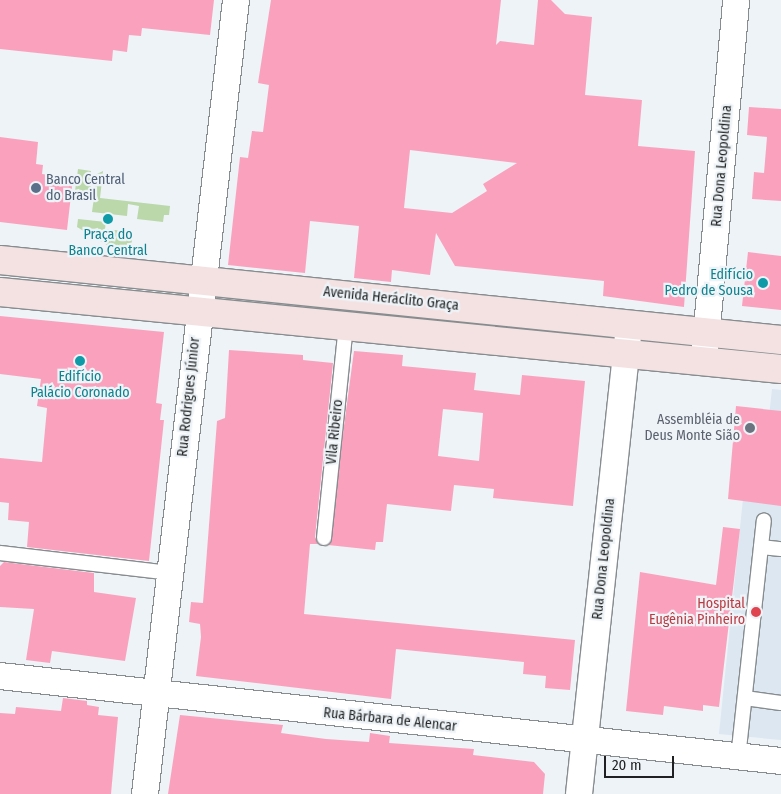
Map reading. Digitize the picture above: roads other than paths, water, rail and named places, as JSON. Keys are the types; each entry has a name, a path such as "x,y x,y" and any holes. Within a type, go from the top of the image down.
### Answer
{"main road":[{"name":"Avenida Heráclito Graça","path":"0,260 781,340"},
{"path":"0,292 781,369"}],"street":[{"name":"Rua Rodrigues Júnior","path":"145,794 155,694 171,574 198,313 236,0"},
{"name":"Rua Dona Leopoldina","path":"704,361 736,0"},
{"name":"Rua Dona Leopoldina","path":"579,794 629,325"},
{"name":"Rua Bárbara de Alencar","path":"0,676 738,758 781,761"}],"lane":[{"name":"Vila Ribeiro","path":"324,538 346,326"},
{"path":"738,758 764,520"},
{"path":"761,547 781,549"},
{"path":"0,552 171,574"},
{"path":"744,698 781,703"}],"place":[{"name":"Banco Central do Brasil","path":"36,188"},
{"name":"Praça do Banco Central","path":"108,219"},
{"name":"Edifício Pedro de Sousa","path":"763,283"},
{"name":"Edifício Palácio Coronado","path":"80,361"},
{"name":"Assembléia de Deus Monte Sião","path":"750,428"},
{"name":"Hospital Eugênia Pinheiro","path":"756,612"}]}
